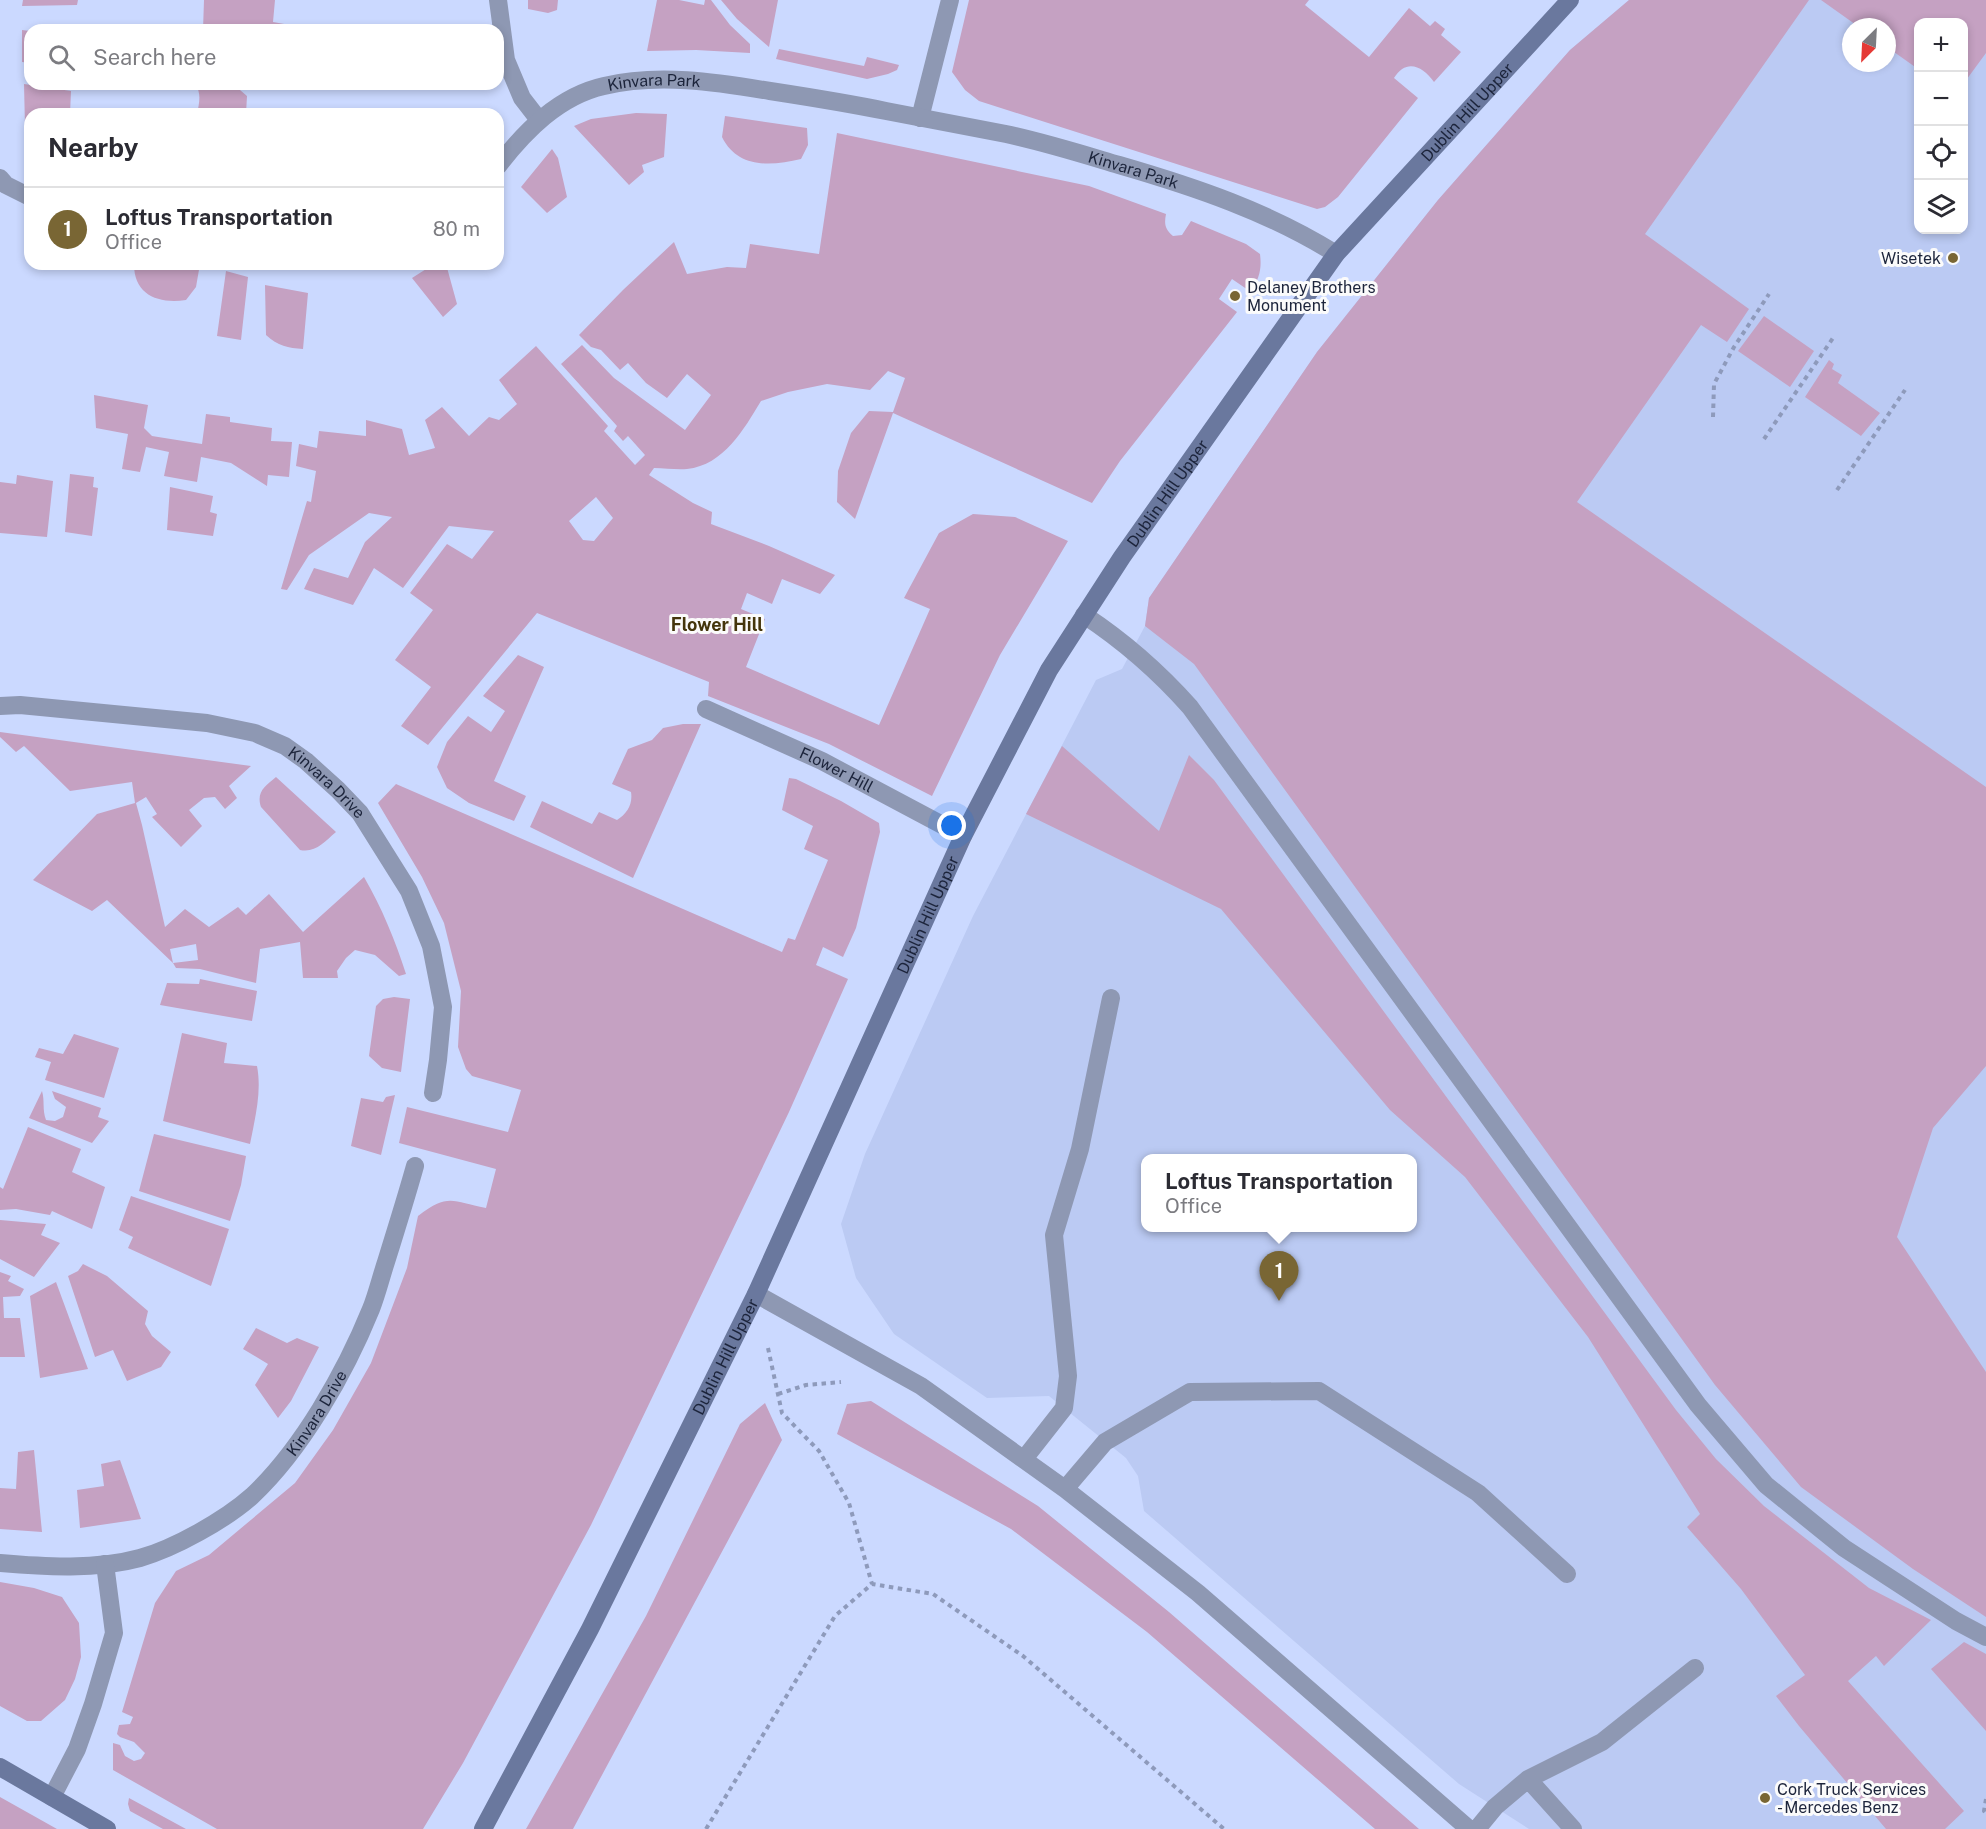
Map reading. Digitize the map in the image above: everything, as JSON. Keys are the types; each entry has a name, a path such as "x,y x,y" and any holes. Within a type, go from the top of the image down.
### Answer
{"street":[{"path":"498,0 501,24"},
{"path":"920,118 950,0"},
{"name":"Dublin Hill Upper","path":"483,1829 590,1629 756,1294 963,836 1049,670 1122,556 1336,254 1570,0"},
{"path":"504,45 506,60 522,98 539,120"},
{"name":"Kinvara Park","path":"504,159 539,120 573,96 603,86 649,79 717,83 832,101 1008,135 1100,159 1188,185 1269,217 1336,254"},
{"path":"0,178 6,185 24,193"},
{"path":"1084,615 1107,630 1162,675 1190,707 1698,1405 1766,1485 1844,1548 1956,1621 1986,1637"},
{"name":"Kinvara Drive","path":"0,706 20,705 207,723 255,733 285,746 306,761 360,813 409,891 431,946 443,1007 433,1093"},
{"name":"Flower Hill","path":"706,709 822,761 963,836"},
{"path":"1024,1459 1064,1408 1068,1376 1053,1235 1080,1149 1110,998"},
{"name":"Kinvara Drive","path":"0,1563 55,1567 105,1564 140,1558 184,1540 251,1497 279,1466 314,1420 346,1366 372,1308 416,1166"},
{"path":"756,1294 921,1386 1065,1489 1198,1593 1469,1829"},
{"path":"1065,1489 1105,1442 1190,1392 1318,1391 1478,1493 1567,1574"},
{"path":"52,1797 77,1749 114,1633 105,1564"},
{"path":"1477,1829 1495,1807 1528,1779 1602,1742 1695,1668"},
{"path":"0,1767 107,1829"},
{"path":"1528,1779 1573,1829"}],"path":[{"path":"1713,417 1714,384 1734,347 1769,294"},
{"path":"1764,439 1833,338"},
{"path":"1837,490 1905,390"},
{"path":"778,1394 782,1413 819,1451 849,1503 872,1584"},
{"path":"706,1829 835,1616 872,1584"},
{"path":"872,1584 933,1594 1023,1656 1224,1829"},
{"path":"1986,1799 1984,1811 1986,1813"}],"shaded area":[{"path":"23,0 78,0 77,5 22,6"},
{"path":"204,0 275,0 273,22 284,24 203,24"},
{"path":"528,0 558,0 557,10 548,13 528,9"},
{"path":"657,0 679,0 704,5 705,0 711,0 730,25 750,44 750,53 696,50 647,51"},
{"path":"721,0 778,0 769,47 737,19"},
{"path":"969,0 1309,0 1305,5 1369,57 1409,8 1430,26 1435,21 1445,29 1441,35 1461,52 1434,82 1420,68 1414,66 1404,68 1399,72 1394,78 1418,98 1338,197 1325,207 1317,209 979,101 965,90 952,72"},
{"path":"1629,0 1986,0 1986,1829 1529,1829 1459,1784 1144,1511 1138,1476 1126,1458 1049,1396 987,1398 894,1334 856,1278 841,1224 865,1154 973,916 1096,680 1122,669 1145,626 1149,598 1317,352 1438,200 1570,50"},
{"path":"1629,0 1809,0 1645,234 1749,309 1727,342 1701,325 1577,502 1986,787 1986,1066 1933,1128 1897,1237 1986,1372 1986,1617 1913,1569 1801,1487 1715,1385 1194,664 1145,626 1149,598 1317,352 1438,200 1570,50"},
{"path":"1821,0 1986,0 1986,53 1968,78 1968,18 1914,18 1914,66 1896,53 1896,18 1846,18"},
{"path":"22,30 24,30 24,62 22,62"},
{"path":"779,49 864,66 867,57 899,65 897,70 888,74 867,79 776,59"},
{"path":"24,90 71,91 70,108 25,108"},
{"path":"198,90 240,90 247,96 246,108 198,108"},
{"path":"636,113 667,114 664,157 642,165 644,172 629,185 574,126 591,119"},
{"path":"725,116 807,128 808,145 801,159 767,164 746,160 737,155 722,137"},
{"path":"837,133 1089,186 1166,214 1166,226 1173,236 1182,235 1191,221 1246,244 1260,254 1259,274 1251,292 1232,279 1219,299 1237,312 1120,461 1092,503 893,413 855,519 837,502 838,471 851,433 869,411 893,412 905,378 888,371 870,390 827,384 788,392 761,401 732,444 712,461 687,469 654,468 649,475 693,503 712,512 711,524 835,575 820,594 782,579 772,604 747,593 741,609 765,619 746,667 879,725 930,609 904,598 939,533 973,514 1015,517 1068,541 1000,655 932,796 829,744 708,696 709,682 537,613 428,745 401,726 431,687 395,660 433,610 410,593 447,544 472,559 494,531 449,526 403,588 374,568 353,605 304,589 314,568 348,578 365,542 392,517 369,513 309,555 287,590 281,589 307,501 311,502 316,471 296,466 299,444 317,448 319,431 366,436 366,420 402,429 409,455 435,448 425,420 442,407 469,436 489,417 499,420 517,404 499,380 536,346 608,426 604,431 635,465 645,455 628,436 623,441 614,431 617,426 561,364 582,345 614,378 685,430 711,395 687,374 667,398 646,383 628,363 620,370 601,350 591,347 579,335 674,242 687,274 727,267 746,268 750,244 819,254","holes":["596,497 613,518 594,541 583,540 569,521"]},
{"path":"552,149 558,158 567,197 547,213 521,187"},
{"path":"135,270 199,270 196,287 186,300 176,301 157,299 150,295 143,290"},
{"path":"425,270 448,270 457,304 443,317 412,278"},
{"path":"226,271 248,277 241,340 217,336"},
{"path":"265,285 308,293 303,349 283,346 266,335"},
{"path":"1764,316 1814,351 1790,387 1738,351"},
{"path":"1829,360 1834,364 1832,369 1842,375 1838,383 1880,413 1861,436 1805,397"},
{"path":"94,395 148,405 144,428 152,436 202,444 206,414 230,417 230,422 272,428 271,441 292,442 289,477 268,475 267,486 231,463 201,457 197,482 164,476 169,452 146,447 140,472 122,469 128,434 96,428"},
{"path":"70,474 94,477 93,487 98,488 92,536 65,532"},
{"path":"17,475 53,481 47,537 0,533 0,482 16,484"},
{"path":"170,487 213,496 210,512 217,514 213,536 167,530"},
{"path":"518,655 544,667 494,781 526,796 514,821 469,803 447,788 437,767 447,742 468,716 491,732 505,711 483,696"},
{"path":"683,724 701,724 633,878 530,827 542,801 592,824 599,812 617,820 624,815 631,801 631,792 612,784 628,749 652,740 663,728"},
{"path":"0,732 251,766 229,786 237,798 225,809 215,797 204,798 189,810 202,826 181,847 152,817 157,814 146,797 136,803 165,927 185,909 209,927 238,907 246,915 269,894 303,932 364,877 388,924 406,974 399,976 375,955 355,950 337,971 338,978 303,978 300,942 260,949 256,983 200,969 176,968 107,900 92,911 33,880 97,814 135,803 132,782 70,791 24,746 16,752 0,737","holes":["196,944 198,960 173,963 170,949"]},
{"path":"1062,746 1159,831 1189,755 1214,780 1676,1410 1716,1459 1764,1506 1869,1588 1931,1620 1884,1666 1876,1656 1848,1681 1964,1811 1945,1829 1886,1829 1776,1696 1805,1675 1741,1589 1687,1527 1700,1514 1588,1337 1465,1177 1390,1110 1221,909 1026,814"},
{"path":"276,777 336,832 320,846 311,850 300,850 261,807 261,793 265,786"},
{"path":"789,778 796,779 841,801 879,823 880,832 856,928 843,957 823,947 816,965 848,979 789,1112 591,1525 463,1763 423,1829 217,1829 113,1770 113,1743 120,1745 125,1756 134,1761 141,1759 145,1753 134,1742 117,1734 119,1725 130,1724 133,1717 122,1712 155,1603 176,1571 209,1555 295,1483 333,1430 371,1363 407,1268 418,1216 444,1201 486,1208 496,1169 399,1143 407,1107 508,1132 521,1090 472,1076 466,1069 458,1047 461,991 444,923 422,877 378,803 396,784 782,952 788,938 795,940 828,860 804,849 813,826 782,810"},
{"path":"200,979 257,991 252,1021 160,1005 167,983 199,984"},
{"path":"394,997 410,999 401,1072 382,1068 369,1056 376,1006 383,999"},
{"path":"182,1033 227,1043 224,1063 257,1066 258,1095 250,1144 163,1121"},
{"path":"74,1034 119,1048 104,1098 45,1080 51,1062 35,1057 39,1048 63,1054"},
{"path":"42,1091 46,1120 55,1121 63,1117 66,1107 55,1099 52,1091 101,1108 98,1117 109,1121 92,1143 29,1118"},
{"path":"395,1095 381,1155 351,1146 361,1098 383,1102 386,1097"},
{"path":"28,1127 81,1149 72,1172 105,1187 92,1229 52,1211 50,1215 16,1209 0,1210 0,1187 3,1189"},
{"path":"154,1134 246,1156 241,1185 230,1221 139,1191"},
{"path":"131,1196 229,1229 211,1286 128,1248 133,1237 119,1230"},
{"path":"0,1220 46,1224 41,1235 60,1243 34,1277 0,1259"},
{"path":"83,1264 107,1276 148,1311 145,1324 152,1336 171,1352 161,1367 127,1381 113,1350 95,1357 68,1276 78,1271"},
{"path":"0,1272 11,1276 8,1281 24,1289 20,1296 3,1297 4,1318 20,1318 25,1357 0,1357"},
{"path":"56,1282 88,1369 40,1378 30,1296"},
{"path":"256,1328 287,1343 297,1338 319,1347 291,1401 278,1418 255,1385 268,1364 243,1349"},
{"path":"871,1401 1038,1506 1169,1612 1419,1829 1375,1829 1147,1632 1011,1529 837,1434 847,1404"},
{"path":"765,1403 782,1440 573,1829 526,1829 646,1616 740,1424"},
{"path":"34,1450 42,1532 0,1529 0,1488 16,1489 18,1452"},
{"path":"120,1460 141,1519 80,1528 77,1490 104,1486 101,1464"},
{"path":"0,1582 34,1588 62,1597 79,1623 81,1657 75,1679 65,1700 41,1721 27,1721 0,1706"},
{"path":"1964,1642 1986,1654 1986,1731 1931,1669"},
{"path":"0,1797 57,1829 0,1829"},
{"path":"129,1798 186,1829 163,1829 130,1811"}],"place":[{"name":"Wisetek","path":"1953,258"},
{"name":"Delaney Brothers Monument","path":"1235,296"},
{"name":"Loftus Transportation","path":"1279,1301"},
{"name":"Cork Truck Services - Mercedes Benz","path":"1765,1798"}],"district":[{"name":"Flower Hill","path":"717,624"}]}
